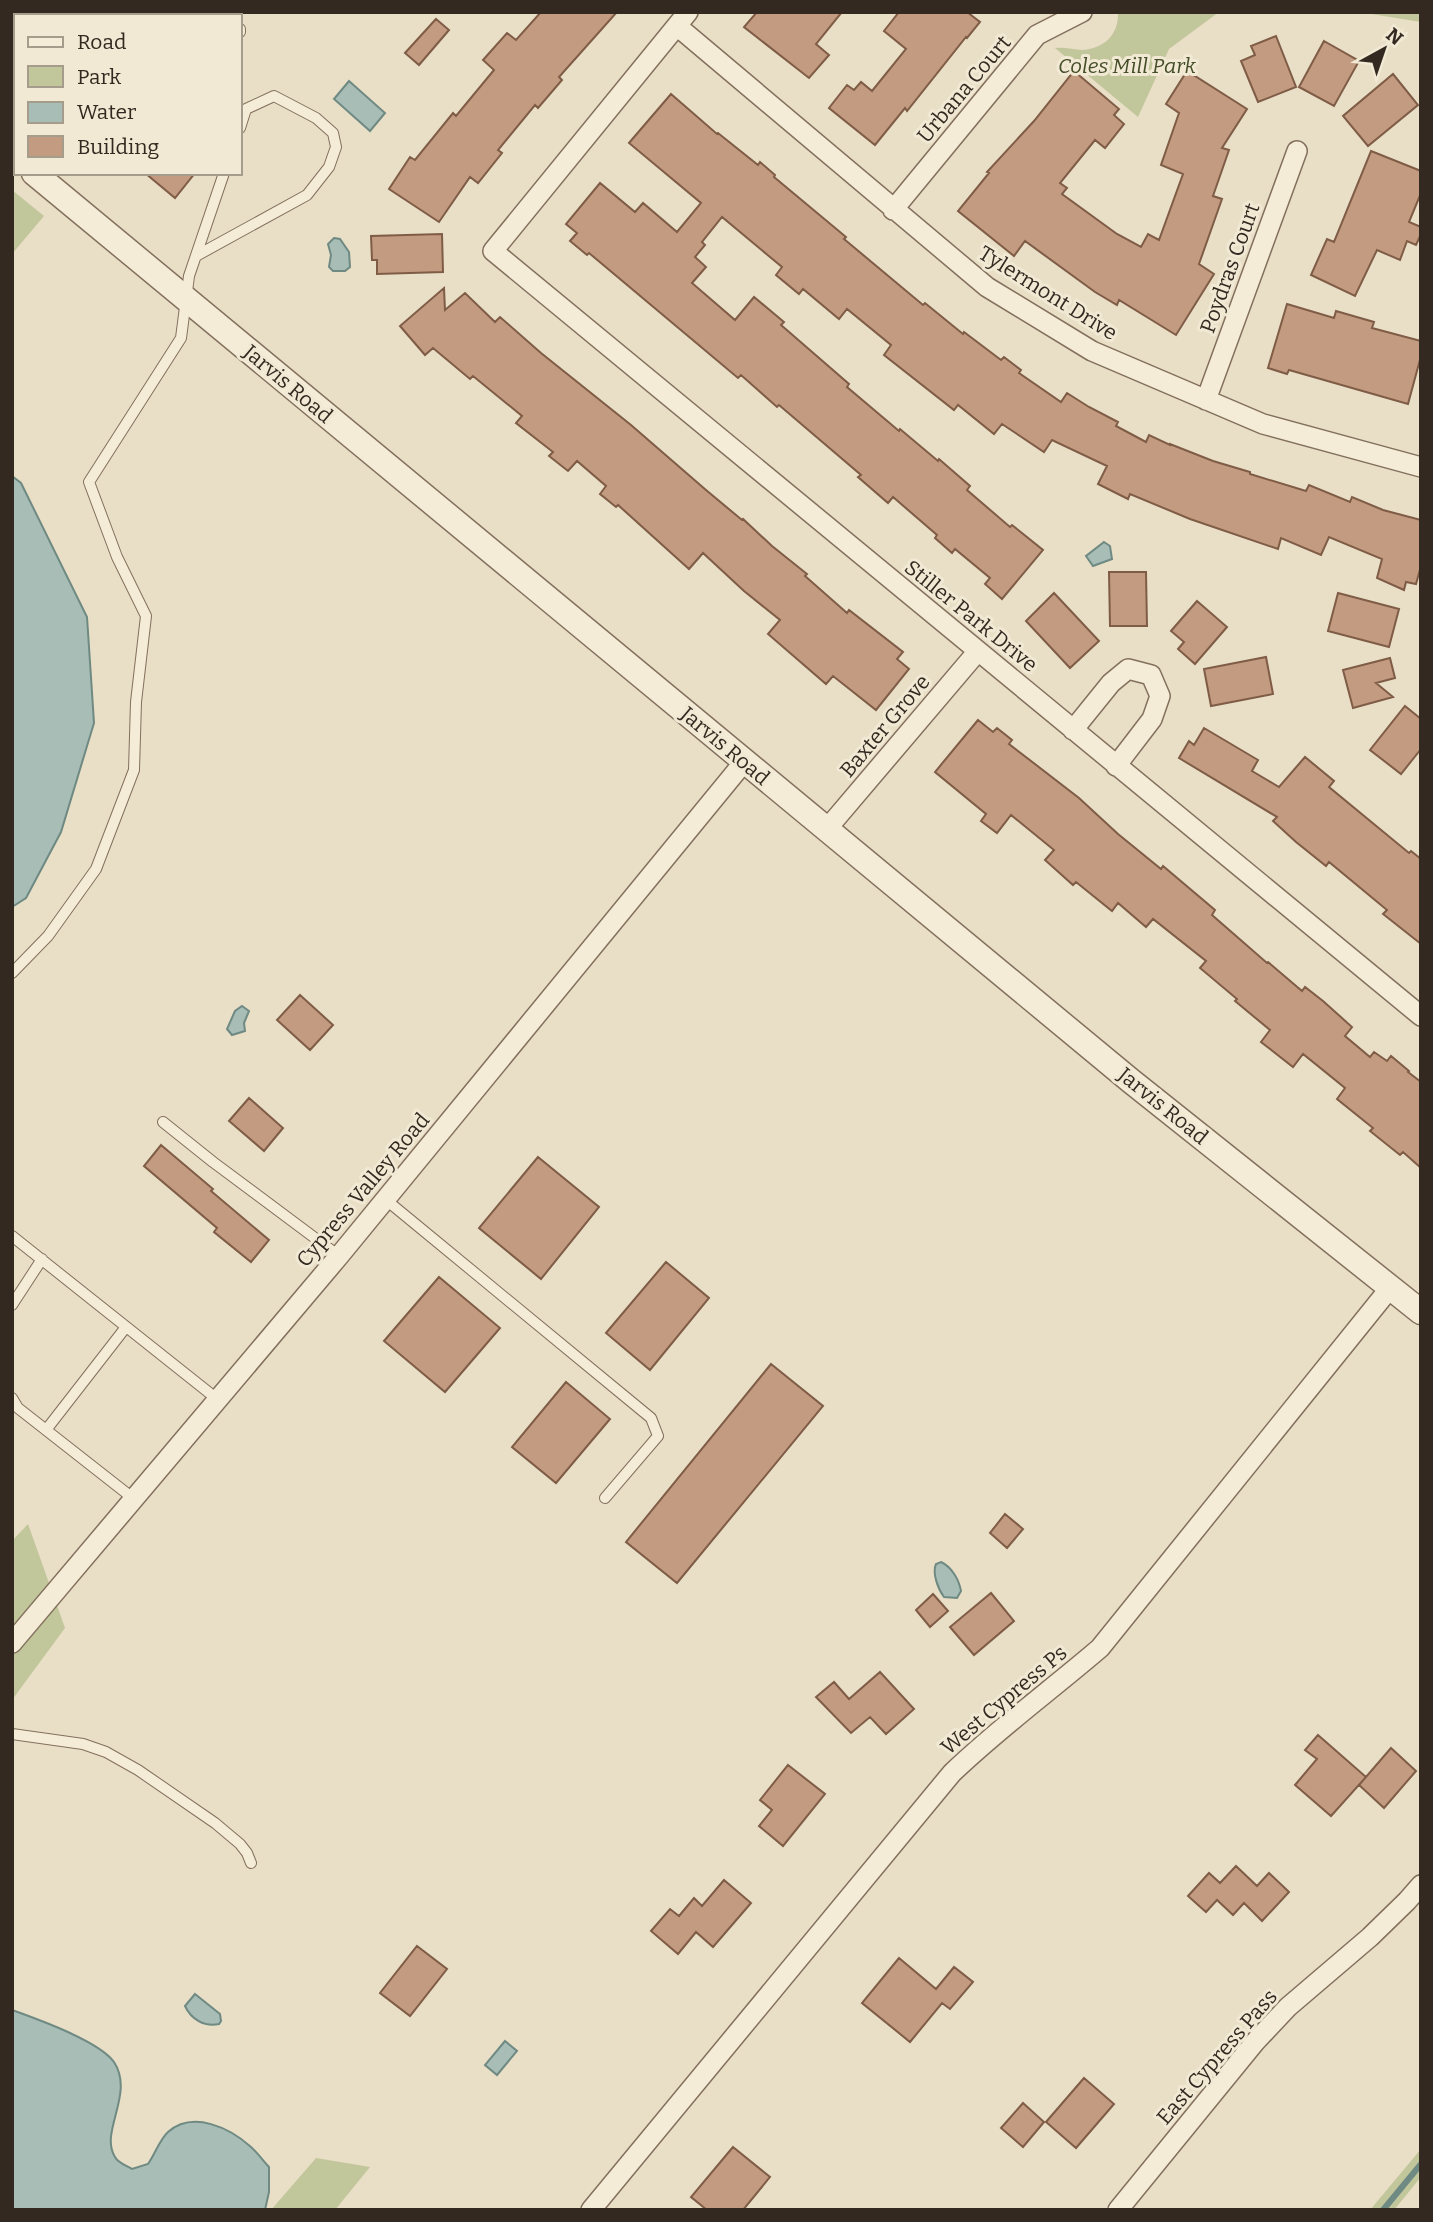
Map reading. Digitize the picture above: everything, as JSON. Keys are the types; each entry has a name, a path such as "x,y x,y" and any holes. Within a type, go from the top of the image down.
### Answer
{"street":[{"name":"Urbana Court","path":"893,210 1037,35 1082,12"},
{"name":"Tylermont Drive","path":"682,19 893,210 987,287 1092,351 1263,424 1421,467"},
{"name":"Stiller Park Drive","path":"682,19 493,251 1421,1016"},
{"name":"Poydras Court","path":"1206,400 1297,151"},
{"name":"Jarvis Road","path":"36,175 1141,1089 1421,1312"},
{"name":"Baxter Grove","path":"826,830 978,651"},
{"path":"1073,730 1111,684 1128,669 1151,675 1160,696 1152,719 1116,766"},
{"name":"Cypress Valley Road","path":"12,1643 339,1256 744,762"},
{"name":"West Cypress Ps","path":"591,2210 952,1773 989,1738 1100,1648 1390,1288"},
{"name":"East Cypress Pass","path":"1118,2210 1255,2042 1288,2007 1379,1928 1421,1885"}],"lane":[{"path":"196,256 307,195 330,167 336,148 333,133 316,118 274,96 246,109 242,122"},
{"path":"242,103 246,109"},
{"path":"12,973 48,936 96,869 134,770 136,702 146,616 117,557 89,482 181,338 189,276 223,175"},
{"path":"163,1122 339,1256"},
{"path":"385,1199 651,1418 657,1436 605,1498"},
{"path":"12,1236 216,1399"},
{"path":"12,1304 42,1259"},
{"path":"46,1430 127,1327"},
{"path":"12,1398 18,1408 134,1499"},
{"path":"12,1734 83,1744 106,1752 138,1770 215,1823 240,1844 251,1863"}],"green space":[{"name":"Coles Mill Park","path":"1118,12 1219,12 1169,49 1138,117 1055,48 1083,50 1104,43 1116,27"},
{"path":"1359,12 1421,12 1421,22"},
{"path":"12,190 44,216 12,254"},
{"path":"28,1524 65,1628 12,1700 12,1541"},
{"path":"1421,2149 1421,2177 1394,2210 1370,2210"},
{"path":"316,2158 370,2167 335,2210 271,2210"}],"water":[{"path":"349,81 385,113 370,131 334,99"},
{"path":"334,238 340,239 349,252 350,267 345,271 333,271 329,267 331,255 328,244"},
{"path":"12,476 21,483 87,617 94,723 61,832 26,898 12,907"},
{"path":"1104,542 1110,546 1112,559 1093,566 1086,556"},
{"path":"242,1006 249,1011 244,1023 245,1031 232,1035 227,1029 235,1011"},
{"path":"941,1562 952,1570 959,1583 961,1591 957,1598 944,1597 936,1581 936,1564"},
{"path":"195,1994 220,2014 219,2024 203,2023 191,2015 185,2006"},
{"path":"12,2010 82,2039 114,2062 121,2087 111,2147 118,2161 132,2169 148,2164 168,2132 189,2122 211,2124 242,2140 254,2149 269,2167 269,2192 265,2210 12,2210"},
{"path":"505,2041 517,2051 497,2075 485,2065"}],"building":[{"path":"541,12 617,12 559,77 562,80 538,108 535,105 498,150 502,153 478,183 470,177 439,222 389,189 410,157 415,160 453,113 456,116 494,70 483,60 507,33 516,40"},
{"path":"757,12 842,12 816,44 829,55 809,78 744,27"},
{"path":"899,12 967,12 980,22 907,111 905,108 875,145 829,108 847,85 854,90 861,82 872,91 906,49 884,31"},
{"path":"436,19 449,30 419,65 405,53"},
{"path":"1276,36 1296,87 1258,102 1241,61 1255,55 1251,46"},
{"path":"1324,41 1359,61 1334,106 1299,87"},
{"path":"1074,71 1119,109 1114,115 1124,124 1105,148 1095,140 1060,183 1067,188 1062,194 1117,234 1141,247 1148,234 1159,240 1183,174 1161,165 1179,113 1166,104 1187,71 1247,109 1222,148 1229,150 1213,196 1222,199 1199,264 1214,274 1176,335 1119,300 1117,305 1095,292 1025,241 1014,256 958,211 989,173 987,172 1034,121"},
{"path":"1393,74 1418,105 1368,146 1343,116"},
{"path":"671,94 717,134 758,165 760,162 774,177 846,237 844,239 923,305 925,303 1001,360 1004,357 1021,370 1019,373 1061,402 1067,393 1118,422 1116,426 1146,442 1149,435 1250,474 1306,491 1309,485 1350,502 1352,497 1383,510 1421,520 1421,566 1416,584 1406,582 1404,590 1377,578 1382,559 1329,537 1321,555 1281,538 1278,549 1190,519 1130,494 1128,499 1098,484 1107,466 1052,440 1044,452 1002,424 994,434 958,405 954,410 884,355 891,345 847,309 839,319 803,289 799,294 776,275 782,267 722,217 702,242 705,245 695,257 706,267 692,283 735,320 754,297 784,322 781,325 849,384 847,387 899,431 900,429 938,461 939,459 970,486 967,490 1010,527 1012,525 1043,550 1002,599 985,584 990,578 955,549 952,553 935,538 937,535 893,497 888,503 858,477 861,475 779,405 777,407 741,375 738,378 589,253 587,255 570,241 577,233 566,224 600,183 635,212 643,203 677,232 701,203 629,143"},
{"path":"1371,151 1421,171 1421,193 1409,222 1421,227 1421,234 1416,245 1407,241 1400,260 1377,250 1355,296 1311,275 1327,239 1334,242"},
{"path":"147,175 193,175 175,198"},
{"path":"442,234 443,272 377,274 377,260 372,260 371,236"},
{"path":"444,288 445,310 465,293 495,322 500,317 743,519 807,574 805,576 847,613 849,610 903,652 897,659 909,669 876,710 833,676 826,684 768,634 780,620 703,553 689,569 618,505 616,507 600,494 606,486 577,461 568,471 549,456 553,452 516,423 522,416 473,376 470,379 433,348 425,355 400,326"},
{"path":"1287,304 1334,318 1336,311 1374,322 1372,328 1421,341 1421,356 1408,404 1289,370 1287,374 1268,368"},
{"path":"1109,572 1146,572 1147,626 1110,626"},
{"path":"1054,593 1099,641 1070,668 1026,621"},
{"path":"1338,593 1399,609 1389,647 1328,631"},
{"path":"1197,601 1227,627 1195,664 1178,649 1184,642 1171,631"},
{"path":"1266,657 1273,694 1211,706 1204,669"},
{"path":"1390,658 1395,678 1376,683 1393,697 1353,708 1343,670"},
{"path":"1405,706 1421,719 1421,749 1401,774 1370,750"},
{"path":"978,720 993,732 997,728 1012,740 1009,744 1215,910 1212,915 1267,963 1302,991 1305,987 1323,1001 1352,1027 1345,1036 1370,1057 1374,1052 1387,1061 1391,1056 1421,1082 1421,1168 1403,1152 1400,1155 1370,1131 1373,1128 1337,1099 1345,1088 1303,1054 1293,1067 1261,1042 1270,1030 1200,968 1206,961 1153,919 1146,927 1118,903 1112,911 1076,882 1073,885 1045,860 1054,850 1011,815 997,833 981,821 986,814 935,772"},
{"path":"1204,728 1258,760 1252,771 1279,787 1305,757 1334,781 1329,787 1409,853 1411,851 1421,859 1421,944 1383,914 1387,910 1329,862 1326,866 1296,842 1273,821 1277,817 1179,758 1189,741 1194,745"},
{"path":"300,995 333,1025 310,1050 277,1020"},
{"path":"249,1098 283,1128 264,1151 229,1121"},
{"path":"161,1145 269,1240 251,1262 214,1232 217,1228 144,1166"},
{"path":"538,1157 599,1207 541,1279 479,1228"},
{"path":"666,1262 709,1298 650,1370 606,1333"},
{"path":"439,1277 500,1328 445,1392 384,1341"},
{"path":"771,1364 823,1406 677,1583 626,1542"},
{"path":"566,1382 610,1419 556,1483 512,1447"},
{"path":"1005,1514 1023,1529 1007,1548 990,1533"},
{"path":"991,1593 1014,1621 974,1655 950,1627"},
{"path":"933,1594 948,1611 930,1627 916,1610"},
{"path":"880,1672 914,1709 886,1734 870,1717 851,1733 816,1697 834,1682 849,1699"},
{"path":"1318,1735 1366,1777 1331,1816 1295,1785 1317,1759 1305,1750"},
{"path":"1391,1748 1416,1771 1384,1808 1359,1785"},
{"path":"788,1765 825,1794 783,1846 759,1826 772,1810 760,1800"},
{"path":"1236,1866 1257,1886 1269,1873 1289,1892 1262,1921 1244,1903 1233,1915 1217,1900 1206,1912 1188,1896 1209,1873 1220,1883"},
{"path":"724,1880 751,1903 713,1947 696,1932 678,1954 651,1931 670,1909 679,1916 694,1898 702,1906"},
{"path":"417,1946 447,1969 410,2016 380,1993"},
{"path":"899,1958 936,1989 954,1967 973,1982 950,2009 942,2003 910,2042 862,2003"},
{"path":"1084,2078 1114,2104 1076,2148 1046,2122"},
{"path":"1023,2103 1044,2122 1023,2147 1001,2128"},
{"path":"733,2147 770,2177 743,2210 707,2210 691,2197"}],"waterway":[{"path":"1383,2210 1421,2164"}]}
